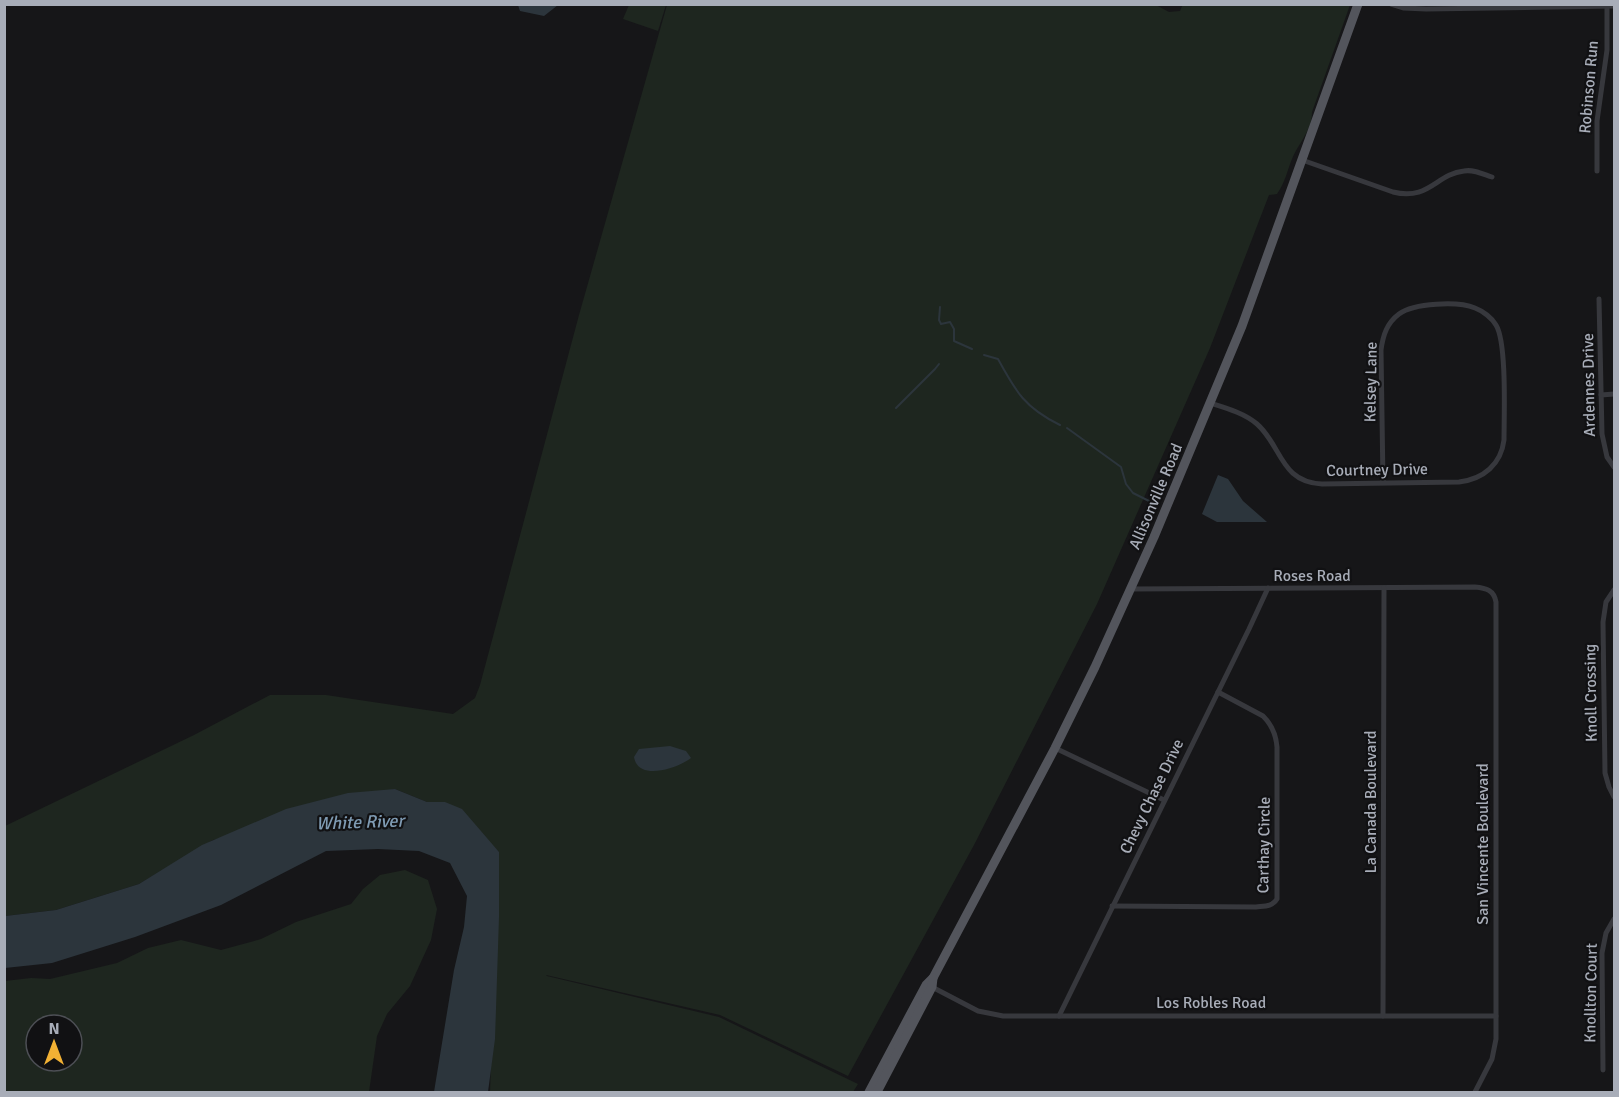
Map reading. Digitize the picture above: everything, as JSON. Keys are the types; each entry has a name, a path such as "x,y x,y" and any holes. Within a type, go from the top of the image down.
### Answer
{"main road":[{"name":"Allisonville Road","path":"877,1092 1055,748 1155,537 1242,326 1358,4"},
{"name":"Allisonville Road","path":"869,1092 926,985 933,982"}],"street":[{"path":"1392,4 1410,8 1614,6"},
{"name":"Robinson Run","path":"1597,171 1597,121 1606,50 1606,6"},
{"path":"1302,160 1393,192 1408,195 1423,191 1463,171 1474,171 1492,177"},
{"name":"Ardennes Drive","path":"1599,299 1602,441 1606,457 1614,467"},
{"name":"Kelsey Lane","path":"1383,483 1381,356 1383,340 1387,327 1401,312 1418,306 1456,304 1470,306 1482,311 1496,324 1503,346 1504,404 1504,440 1498,460"},
{"path":"1601,395 1614,394"},
{"name":"Courtney Drive","path":"1210,403 1258,425 1287,468 1303,480 1322,484 1466,481 1487,472 1498,460"},
{"name":"Roses Road","path":"1131,589 1481,587 1492,592"},
{"name":"Chevy Chase Drive","path":"1059,1016 1268,588"},
{"name":"La Canada Boulevard","path":"1383,1016 1384,588"},
{"name":"Knoll Crossing","path":"1614,590 1604,608 1603,622 1605,773 1614,797"},
{"name":"San Vincente Boulevard","path":"1475,1092 1488,1069 1494,1051 1496,1016 1496,602 1492,592"},
{"name":"Carthay Circle","path":"1113,906 1256,907 1273,904 1277,899 1277,747 1275,733 1263,716 1218,692"},
{"path":"1055,748 1164,800"},
{"name":"Knollton Court","path":"1604,1070 1602,953 1605,933 1614,919"},
{"name":"Los Robles Road","path":"933,982 978,1011 1003,1016 1496,1016"}],"shaded area":[{"path":"1154,4 1169,12 1180,11 1183,4 1350,5 1312,112 1308,131 1290,163 1280,190 1277,194 1269,195 1210,348 1097,604 974,845 848,1076 720,1015 546,975 719,1017 858,1084 853,1092 490,1092 499,852 445,802 427,802 395,789 213,840 139,884 56,910 5,916 5,826 194,735 270,695 326,695 453,714 475,698 579,315 667,5"},
{"path":"629,5 666,5 658,31 623,19"},
{"path":"405,870 428,880 437,909 431,940 410,986 387,1014 377,1036 369,1092 5,1092 5,981 31,978 50,979 117,963 148,948 181,940 221,950 261,939 296,922 351,904 363,889 380,875"}],"water":[{"path":"518,4 558,5 544,16 520,11"},
{"path":"1218,475 1228,479 1243,501 1267,522 1217,522 1202,514"},
{"path":"670,746 686,751 691,758 677,766 659,771 650,771 637,765 634,757 639,749"},
{"name":"White River","path":"395,789 427,802 445,802 462,809 499,852 495,1039 488,1092 434,1092 454,970 464,927 467,896 450,863 419,851 378,849 326,851 221,905 135,937 52,963 5,968 5,916 56,910 139,884 202,845 286,809 348,793"}],"waterway":[{"path":"940,307 941,324 950,322 954,329 954,341 972,349"},
{"path":"984,355 998,359 1023,398 1038,412 1060,425"},
{"path":"896,408 939,364"},
{"path":"1067,428 1121,467 1126,484 1133,493 1157,505"}]}
